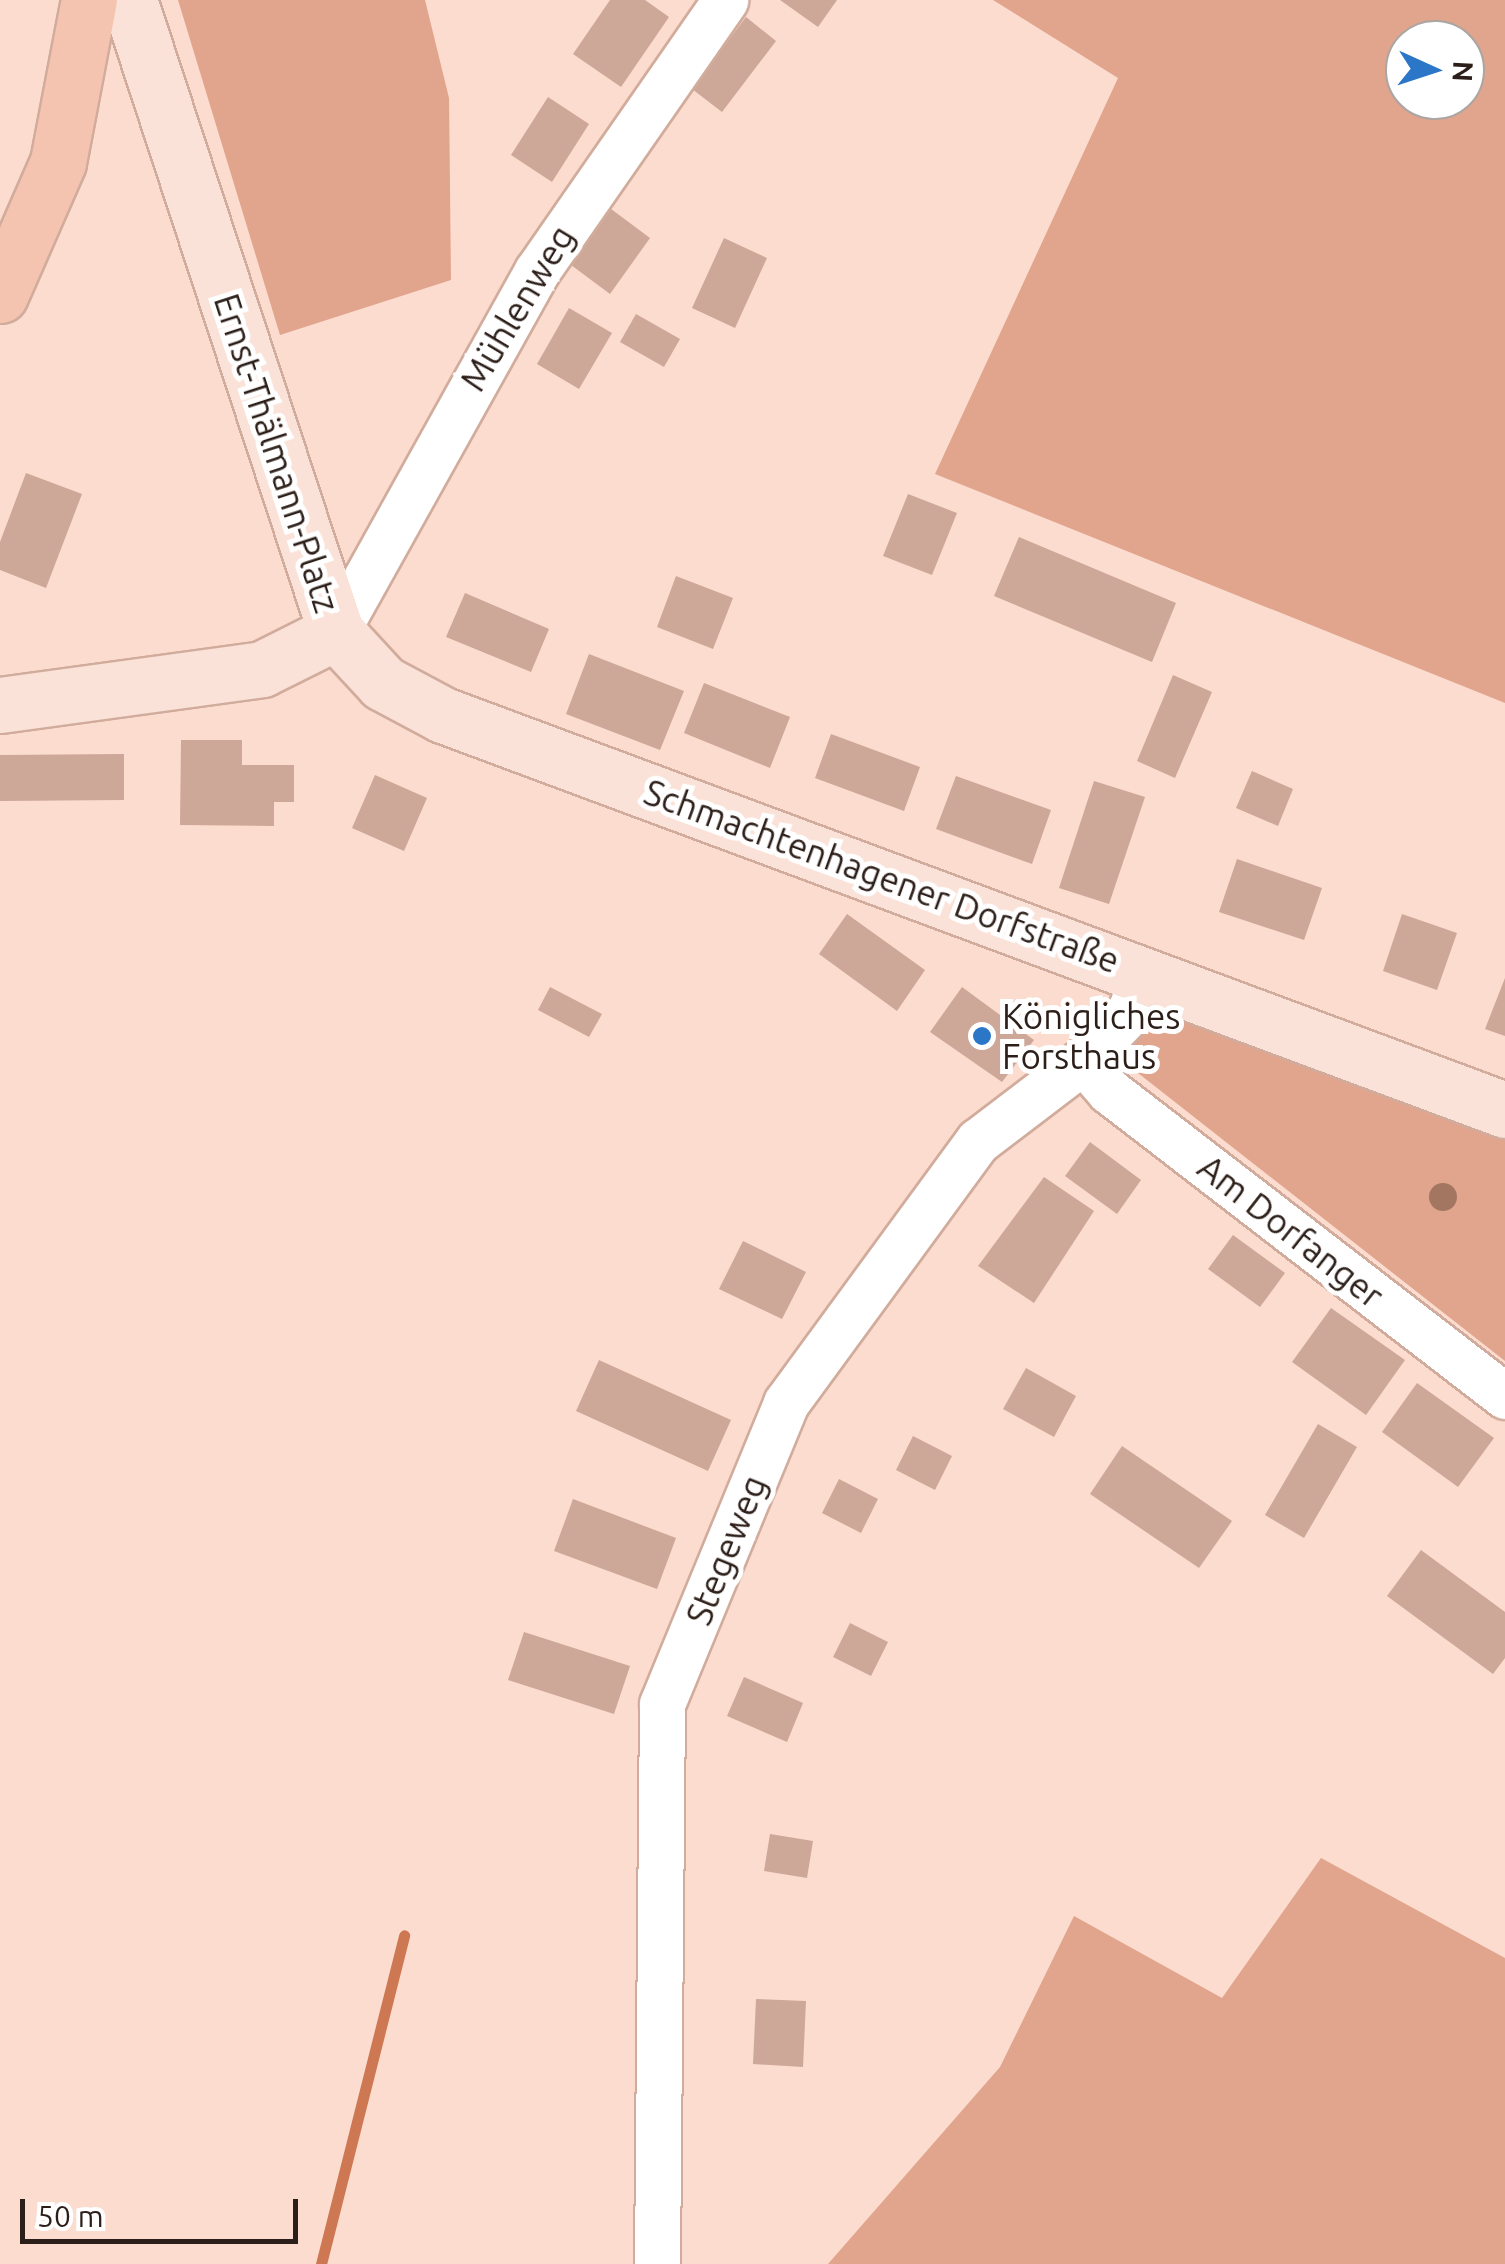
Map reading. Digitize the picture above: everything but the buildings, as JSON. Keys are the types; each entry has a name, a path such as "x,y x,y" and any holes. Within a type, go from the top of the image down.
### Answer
{"main road":[{"path":"0,295 58,162 89,0"},
{"name":"Ernst-Thälmann-Platz","path":"0,705 262,669 336,632 129,0"},
{"name":"Schmachtenhagener Dorfstraße","path":"336,632 383,683 444,715 1145,972 1505,1110"}],"street":[{"name":"Mühlenweg","path":"336,632 536,271 725,0"},
{"name":"Stegeweg","path":"657,2264 662,1704 786,1403 978,1141 1083,1060 1129,1013 1145,972"},
{"name":"Am Dorfanger","path":"1083,1060 1110,1092 1505,1396"}],"shaded area":[{"path":"178,0 425,0 449,98 451,280 280,335"},
{"path":"993,0 1505,0 1505,703 935,474 1118,78"},
{"path":"1150,996 1505,1130 1505,1361 1110,1051"},
{"path":"1321,1858 1505,1958 1505,2264 828,2264 1000,2067 1074,1916 1222,1998"}],"waterway":[{"path":"321,2264 404,1935"}],"place":[{"name":"Königliches Forsthaus","path":"982,1036"}]}
